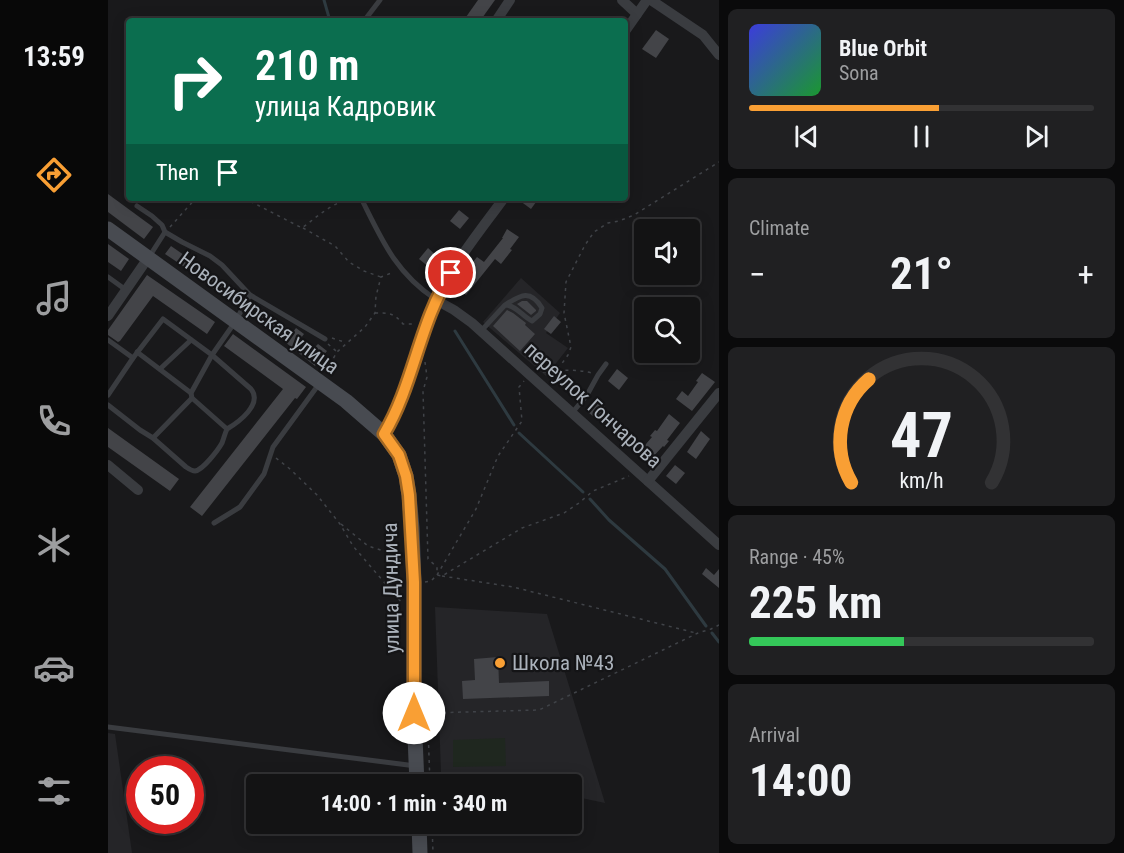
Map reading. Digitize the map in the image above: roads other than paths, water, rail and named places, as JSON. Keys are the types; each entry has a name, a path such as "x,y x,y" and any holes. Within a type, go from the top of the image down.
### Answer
{"main road":[{"name":"Новосибирская улица","path":"108,229 346,401 384,434"},
{"name":"улица Дундича","path":"384,434 399,455 409,495 414,582 416,774"},
{"path":"419,834 420,853"}],"street":[{"path":"498,18 510,0"},
{"path":"621,0 637,14"},
{"path":"628,27 649,0 703,35 719,55"},
{"path":"384,434 395,412 436,300 458,262 502,201"},
{"path":"108,316 148,258"},
{"name":"переулок Гончарова","path":"436,300 454,310 481,331 719,545"},
{"path":"648,481 719,393"},
{"path":"108,465 138,490"}],"lane":[{"path":"366,18 380,0"},
{"path":"362,201 383,242 401,270 436,300"},
{"path":"137,206 162,225 165,232 222,265 250,295 325,339"},
{"path":"148,258 165,232"},
{"path":"108,278 126,290"},
{"path":"153,438 191,395 212,355 250,295"},
{"path":"481,331 505,305 519,296 530,296 542,308 540,314 532,321 510,305 505,305"},
{"path":"108,395 137,352 163,320 212,355 255,394 252,407 227,429 215,454 197,471 186,468 153,438 108,405"},
{"path":"108,340 133,358"},
{"path":"160,369 191,340"},
{"path":"137,352 191,395 227,429"},
{"path":"572,413 587,395 606,364"},
{"path":"213,523 240,507 264,474 273,447 320,383"},
{"path":"108,728 416,766"}],"waterway":[{"path":"324,0 329,18"},
{"path":"455,331 514,425"},
{"path":"519,433 583,492"},
{"path":"590,499 609,520 665,569 706,626"},
{"path":"712,633 719,642"}],"place":[{"name":"Школа №43","path":"500,663"}]}
